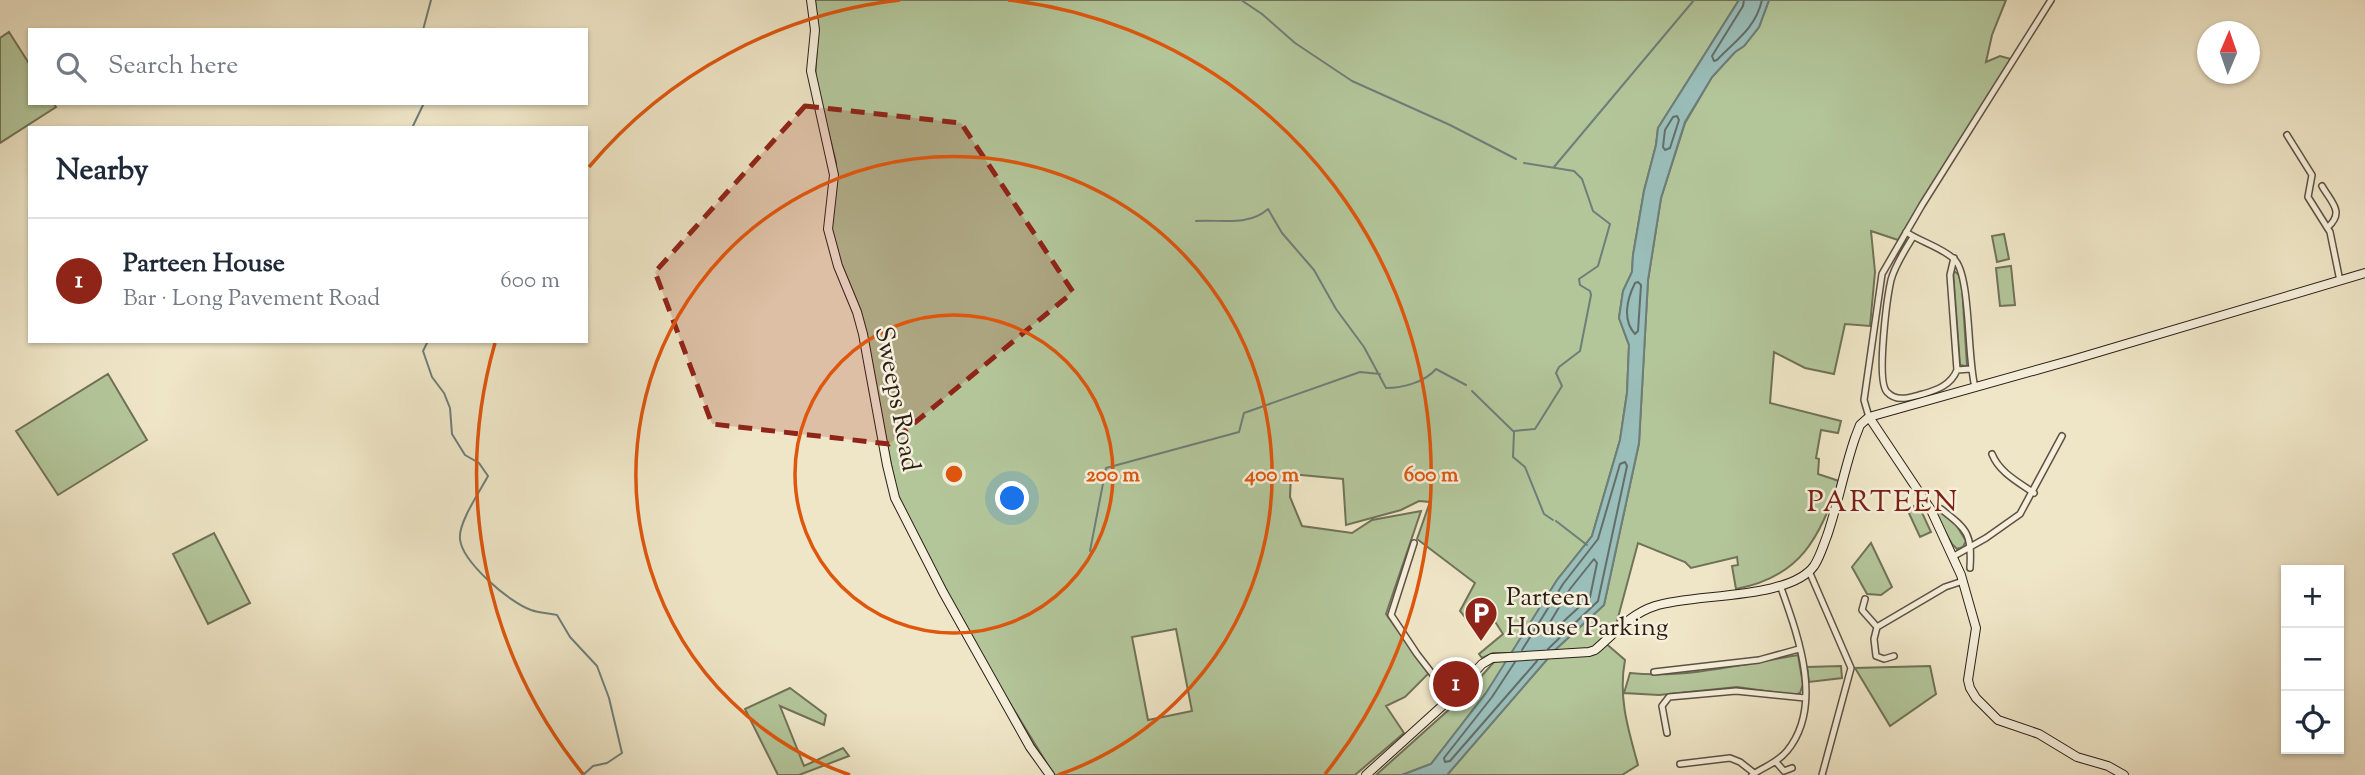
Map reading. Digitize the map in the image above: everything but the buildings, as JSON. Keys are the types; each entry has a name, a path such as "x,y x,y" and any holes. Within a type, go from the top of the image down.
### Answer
{"street":[{"name":"Sweeps Road","path":"811,0 815,30 811,71 834,175 828,229 838,266 863,334 895,498 943,592 1030,747 1050,775"},
{"path":"2050,0 1882,274 1864,400 1869,417 1931,510 1954,556 1976,628 1968,680 1976,698 1998,720 2039,734 2077,757 2108,766 2124,775"},
{"path":"2287,135 2312,176 2308,197 2333,239 2340,281"},
{"path":"2322,186 2337,212 2336,219 2328,227"},
{"path":"1906,232 1954,258 1961,269 1965,284 1970,369 1975,387"},
{"path":"1913,237 1891,281 1882,363 1883,387 1889,394 1906,399 1936,390 1949,382 1957,370 1950,275 1954,258"},
{"path":"1366,775 1451,698 1482,664 1492,658 1581,654 1595,650 1634,616 1653,607 1780,585 1810,570 1819,558 1831,524 1860,425 1869,417 2365,273"},
{"path":"1957,370 1970,369"},
{"path":"1954,556 2021,514 2062,436"},
{"path":"1992,454 1995,463 2008,475 2034,492"},
{"path":"1941,509 1960,523 1972,546 1970,568"},
{"path":"1414,543 1391,615 1451,698"},
{"path":"1810,570 1851,668 1822,775"},
{"path":"1894,656 1884,659 1876,656 1874,639 1877,627 1945,587 1962,581"},
{"path":"1680,764 1730,758 1740,762 1753,774 1776,762 1793,741 1801,722 1806,681 1780,585"},
{"path":"1865,599 1861,610 1877,627"},
{"path":"1654,672 1759,660 1799,649"},
{"path":"1667,733 1662,706 1669,697 1736,691 1805,698"},
{"path":"1776,762 1784,771 1792,768"}],"highlighted area":[{"path":"805,106 961,123 1073,292 889,444 712,424 655,272"}],"green space":[{"path":"815,0 1739,0 1658,128 1644,191 1632,272 1623,291 1619,318 1629,345 1627,393 1620,440 1592,536 1557,580 1512,653 1493,653 1482,658 1479,654 1503,634 1494,620 1480,622 1474,628 1460,611 1475,583 1417,539 1430,502 1419,501 1401,510 1346,525 1343,479 1291,474 1290,497 1302,526 1352,533 1372,520 1421,511 1386,614 1429,673 1405,697 1386,706 1404,733 1355,775 1054,775 992,674 937,575 897,494 866,342 830,230 836,162 815,81 818,29","holes":["1176,629 1192,711 1148,720 1132,637"]},
{"path":"1769,0 2006,0 1992,35 1986,62 2000,56 2011,59 1898,240 1871,231 1875,272 1870,326 1845,324 1834,374 1805,368 1774,352 1770,403 1841,421 1838,433 1821,430 1816,458 1819,459 1818,474 1839,481 1824,520 1815,537 1792,565 1777,575 1736,589 1732,566 1738,565 1737,557 1691,568 1685,562 1638,543 1616,625 1603,641 1625,660 1623,700 1638,765 1622,775 1447,775 1556,649 1604,605 1639,443 1648,280 1661,198 1685,123 1712,77 1759,27"},
{"path":"9,32 28,62 28,105 56,107 0,143 0,38"},
{"path":"2004,234 2009,259 1997,262 1992,236"},
{"path":"2011,266 2015,305 2000,306 1996,268"},
{"path":"1953,270 1959,275 1962,286 1967,366 1960,365"},
{"path":"108,374 147,440 58,495 16,431"},
{"path":"1918,504 1931,532 1920,537 1907,509"},
{"path":"1931,507 1955,523 1966,541 1963,547 1957,549 1952,544"},
{"path":"214,533 250,603 208,624 173,554"},
{"path":"1871,543 1892,587 1881,595 1867,594 1852,567"},
{"path":"1798,655 1803,684 1800,693 1794,695 1737,687 1659,695 1624,693 1630,673 1692,672"},
{"path":"1510,658 1431,764 1402,775 1376,775 1463,697 1494,662"},
{"path":"1841,666 1842,678 1809,682 1807,667"},
{"path":"1930,666 1936,694 1890,726 1855,668"},
{"path":"790,688 826,715 824,725 780,706 804,766 843,748 849,756 799,775 778,775 745,709"}],"water":[{"path":"1739,0 1769,0 1759,27 1712,77 1685,122 1661,198 1648,280 1639,443 1604,605 1556,649 1447,775 1402,775 1431,764 1486,693 1557,580 1592,536 1620,440 1627,393 1629,345 1619,318 1623,291 1632,272 1644,191 1658,128"}],"waterway":[{"path":"424,28 431,0"},
{"path":"1241,0 1262,14 1295,43 1352,81 1450,125 1516,159"},
{"path":"1554,167 1694,0"},
{"path":"413,126 423,105"},
{"path":"1514,431 1535,429 1562,386 1556,373 1559,367 1580,351 1591,295 1590,291 1580,285 1579,279 1598,266 1610,224 1593,211 1582,179 1574,171 1524,163"},
{"path":"1196,221 1243,220 1260,215 1268,209 1282,233 1314,270 1336,309 1364,347 1386,388 1413,383 1436,369 1466,385"},
{"path":"427,343 423,351 432,377 444,393 450,408 452,434 465,455 479,463 488,476 462,525 460,539 463,548 478,570 511,599 531,610 557,615 570,637 597,666 609,698 622,753 607,763 593,766 583,775"},
{"path":"1090,551 1106,468 1239,432 1244,413 1360,372 1380,374"},
{"path":"1472,391 1513,431"},
{"path":"1514,432 1513,457 1525,467 1544,514 1553,520"},
{"path":"1556,521 1587,545"}],"place":[{"name":"Parteen House Parking","path":"1481,643"},
{"name":"Parteen House","path":"1456,684"}],"district":[{"name":"PARTEEN","path":"1883,503"}]}
